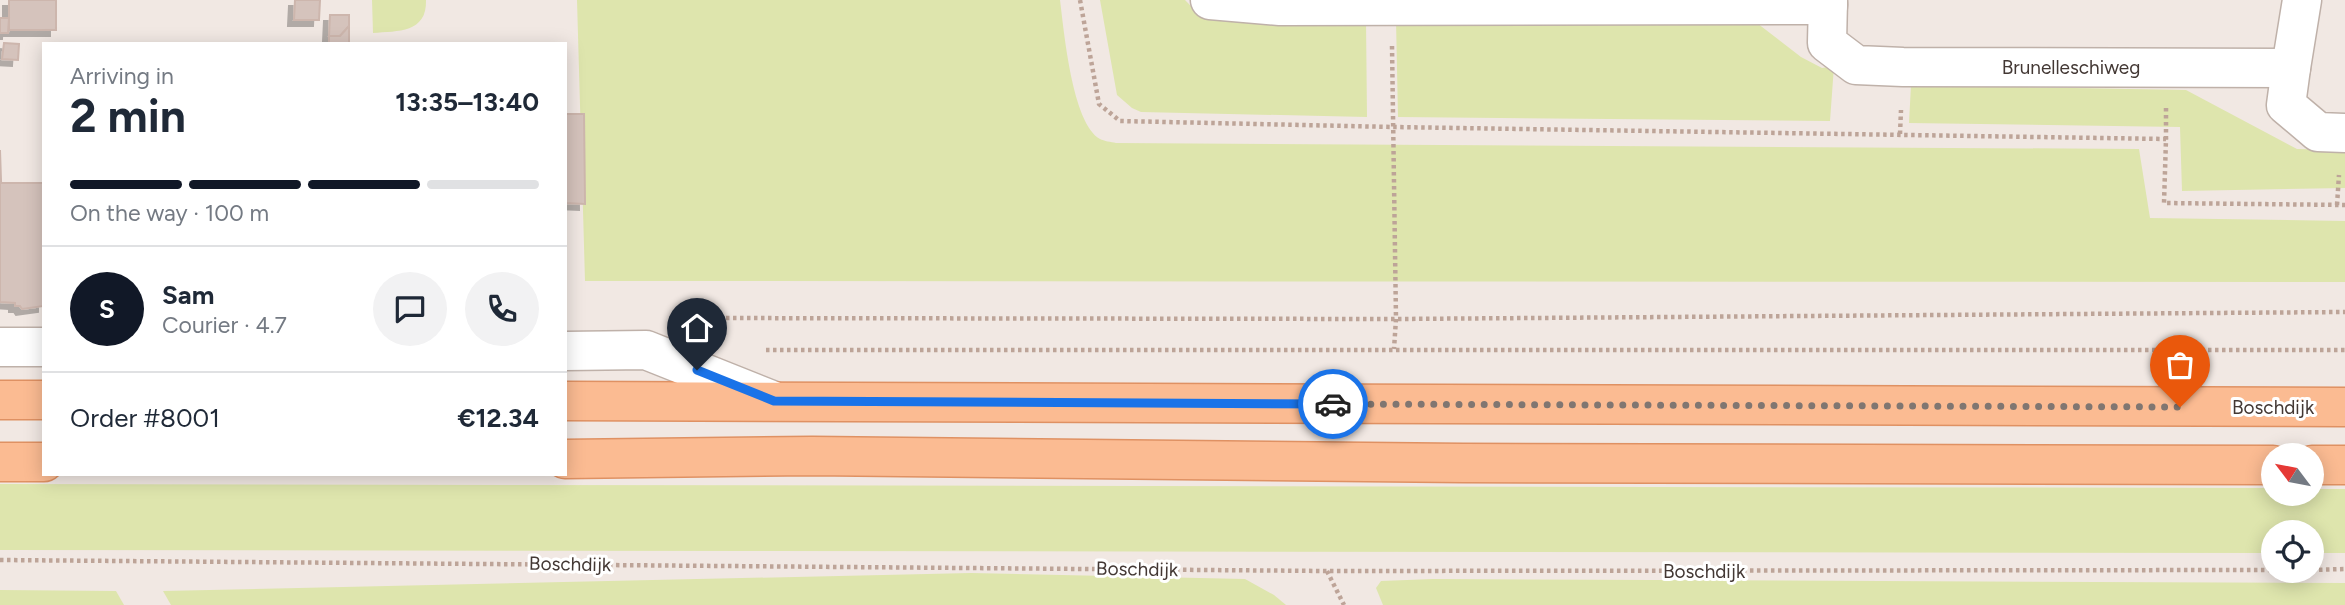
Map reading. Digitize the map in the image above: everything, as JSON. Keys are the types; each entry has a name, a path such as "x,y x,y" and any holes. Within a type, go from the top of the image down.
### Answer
{"main road":[{"path":"0,400 42,400"},
{"name":"Boschdijk","path":"567,401 2345,407"},
{"path":"567,459 826,456 1478,463 2261,465"},
{"path":"0,462 42,462"},
{"path":"2324,465 2345,465"}],"street":[{"path":"1210,0 1280,6 1828,2"},
{"path":"2302,0 2286,106 2318,132 2345,133"},
{"name":"Brunelleschiweg","path":"1828,2 1827,43 1856,65 2291,68"},
{"path":"0,347 42,347"},
{"name":"Boschdijk","path":"567,351 646,350 774,401"}],"path":[{"path":"1080,0 1099,104 1120,121 2166,139 2164,204 2345,205"},
{"path":"1391,5 1396,319 1394,349"},
{"path":"674,322 686,317 1396,319 2345,312"},
{"path":"757,350 2345,350"},
{"name":"Boschdijk","path":"0,560 1327,571 2261,570"},
{"path":"2324,569 2345,569"},
{"path":"1327,571 1344,605"}],"green space":[{"path":"372,0 426,0 425,11 422,19 409,28 373,33"},
{"path":"577,0 1060,0 1071,75 1083,115 1090,130 1100,139 1116,143 2139,149 2150,218 2345,221 2345,282 585,281"},
{"path":"1100,0 1185,0 1196,11 1366,20 1367,117 1141,112 1117,95"},
{"path":"1396,20 1753,20 1801,57 1822,68 1834,66 1830,121 1398,117"},
{"path":"1911,85 2186,90 2297,149 2345,150 2345,188 2182,191 2180,127 1909,123"},
{"path":"0,484 2261,488 2261,506 2324,506 2324,489 2345,489 2345,553 2324,553 2324,520 2261,520 2261,553 0,550"},
{"path":"971,573 1245,579 1286,605 171,605 163,591"},
{"path":"1433,579 2345,583 2345,605 1383,605 1376,588 1381,581"},
{"path":"0,590 116,591 124,605 0,605"}],"building":[{"path":"9,0 56,0 56,30 9,30"},
{"path":"295,0 320,0 319,20 294,20"},
{"path":"330,15 349,15 349,26 340,36 329,36"},
{"path":"0,18 9,18 8,33 0,33"},
{"path":"349,26 349,42 329,42 329,36 340,36"},
{"path":"4,43 19,44 18,60 2,59"},
{"path":"567,114 584,114 585,204 567,203"},
{"path":"0,150 2,211 0,281"},
{"path":"0,183 42,183 42,306 22,309 15,306 15,303 0,302"}],"way so far":[{"path":"1333,404 2180,407"}],"route":[{"path":"697,370 774,401 1333,404"}]}
